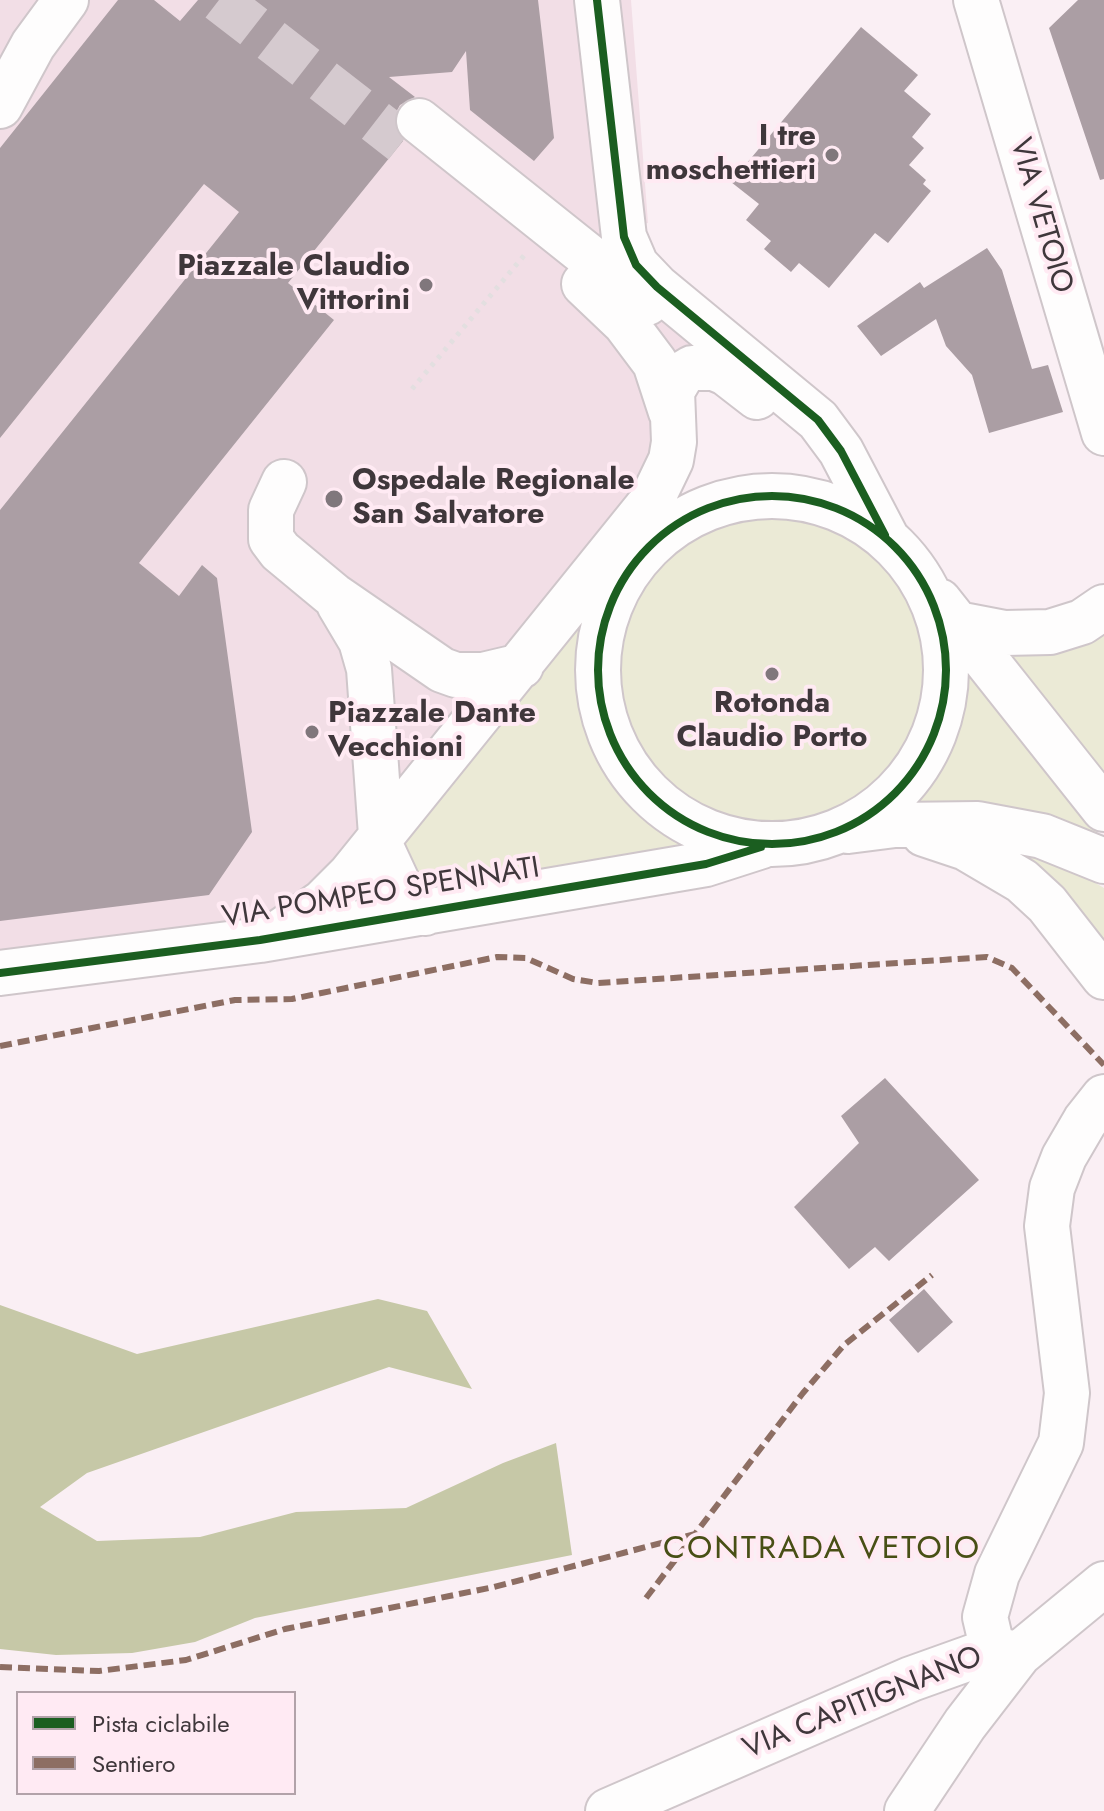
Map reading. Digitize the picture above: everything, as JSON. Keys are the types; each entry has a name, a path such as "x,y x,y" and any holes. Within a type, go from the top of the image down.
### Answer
{"street":[{"path":"0,106 33,45 66,0"},
{"path":"597,0 624,237 636,265 646,278 818,420 847,461 887,539"},
{"name":"VIA VETOIO","path":"976,0 1104,433"},
{"path":"260,940 291,926 323,902 381,837 521,666 611,573 658,518 671,460 674,425 655,363 625,323 411,131 614,274 726,373 818,445 847,461"},
{"path":"671,412 672,391 682,374 703,367 726,373"},
{"path":"284,482 271,510 271,539 280,551 333,595 442,670 456,675 483,675 521,666"},
{"path":"1104,809 887,539 860,519 829,504 785,496 729,500 698,512 658,518 611,573 609,607 597,666 607,726 619,754 646,790 680,819 736,841 766,845 791,844 838,832 895,825 978,824 1055,840 1104,861"},
{"path":"838,832 885,803 913,772 934,736 946,682 946,654 932,600 919,575"},
{"path":"333,595 361,641 369,669 381,837 390,873 402,892 425,913"},
{"path":"958,624 1005,633 1050,632 1082,622 1104,607"},
{"path":"895,825 966,848 1022,881 1047,904 1104,977"},
{"name":"VIA POMPEO SPENNATI","path":"0,973 260,940 425,913 706,864 766,845"},
{"path":"1006,1652 985,1617 997,1574 1061,1443 1067,1393 1047,1226 1052,1188 1071,1145 1104,1097"},
{"path":"1104,1585 1104,1607"},
{"name":"VIA CAPITIGNANO","path":"608,1811 911,1679 1006,1652 1104,1585"},
{"path":"907,1811 965,1724 1006,1652 1104,1623"}],"path":[{"path":"412,389 534,244"}],"shaded area":[{"name":"Ospedale Regionale San Salvatore","path":"0,0 631,0 648,223 605,230 722,356 683,405 686,422 340,905 0,987"},
{"name":"Rotonda Claudio Porto","path":"771,511 817,518 846,530 872,547 894,569 911,595 923,624 930,670 923,716 911,745 894,771 872,793 846,810 817,822 771,829 725,822 696,810 670,793 648,771 631,745 619,716 612,670 619,624 631,595 648,569 670,547 696,530 725,518"},
{"path":"591,597 580,676 584,712 597,748 612,777 637,807 668,831 709,851 434,900 399,849"},
{"path":"1104,627 1104,778 1009,653"},
{"path":"962,666 1104,841 896,818 930,778 947,752 957,725"},
{"path":"979,846 1024,851 1075,871 1104,888 1104,956"},
{"path":"378,1299 427,1311 472,1389 389,1367 87,1473 40,1507 97,1541 200,1537 296,1512 406,1508 503,1463 556,1443 572,1555 255,1618 195,1642 132,1653 56,1655 0,1649 0,1305 137,1354"}],"building":[{"path":"118,0 154,0 180,21 198,0 538,0 554,138 534,161 470,110 466,51 452,72 389,77 415,97 400,105 394,116 396,129 403,141 288,283 334,320 139,563 179,596 202,565 217,578 252,832 209,895 0,921 0,510 239,212 204,184 0,438 0,148"},
{"path":"1078,0 1104,0 1104,179 1100,180 1049,28"},
{"path":"861,27 918,75 904,91 931,114 912,137 924,148 909,165 926,180 923,184 931,191 888,243 875,233 829,288 799,263 791,272 764,249 771,241 746,220 759,204 731,182"},
{"path":"987,248 1002,270 1032,369 1048,365 1063,412 989,433 972,375 946,346 936,319 881,356 857,326 920,282 924,288"},
{"path":"885,1078 979,1180 889,1261 875,1247 849,1269 794,1207 859,1143 841,1116"},
{"path":"924,1289 953,1322 918,1353 889,1320"}],"tunnel":[{"path":"219,0 402,142"}],"marked path":[{"path":"0,1046 235,1000 292,999 497,957 526,958 573,979 598,983 987,957 1012,968 1104,1065"},
{"path":"646,1598 803,1393 844,1345 932,1275"},
{"path":"0,1667 99,1671 186,1660 285,1629 494,1587 699,1533"}],"cycle path":[{"path":"597,0 624,237 636,265 657,287 818,420 841,451 885,535"},
{"path":"755,496 789,496 823,503 854,516 883,535 907,559 926,588 939,619 946,670 939,721 926,752 907,781 883,805 854,824 823,837 789,844 755,844 721,837 690,824 661,805 637,781 618,752 605,721 598,687 598,653 605,619 618,588 637,559 661,535 690,516 721,503 755,496"},
{"path":"0,973 260,940 706,864 761,847"}],"place":[{"name":"I tre moschettieri","path":"832,155"},
{"name":"Piazzale Claudio Vittorini","path":"426,285"},
{"name":"Ospedale Regionale San Salvatore","path":"334,499"},
{"name":"Rotonda Claudio Porto","path":"772,674"},
{"name":"Piazzale Dante Vecchioni","path":"312,732"}],"district":[{"name":"CONTRADA VETOIO","path":"822,1550"}]}
